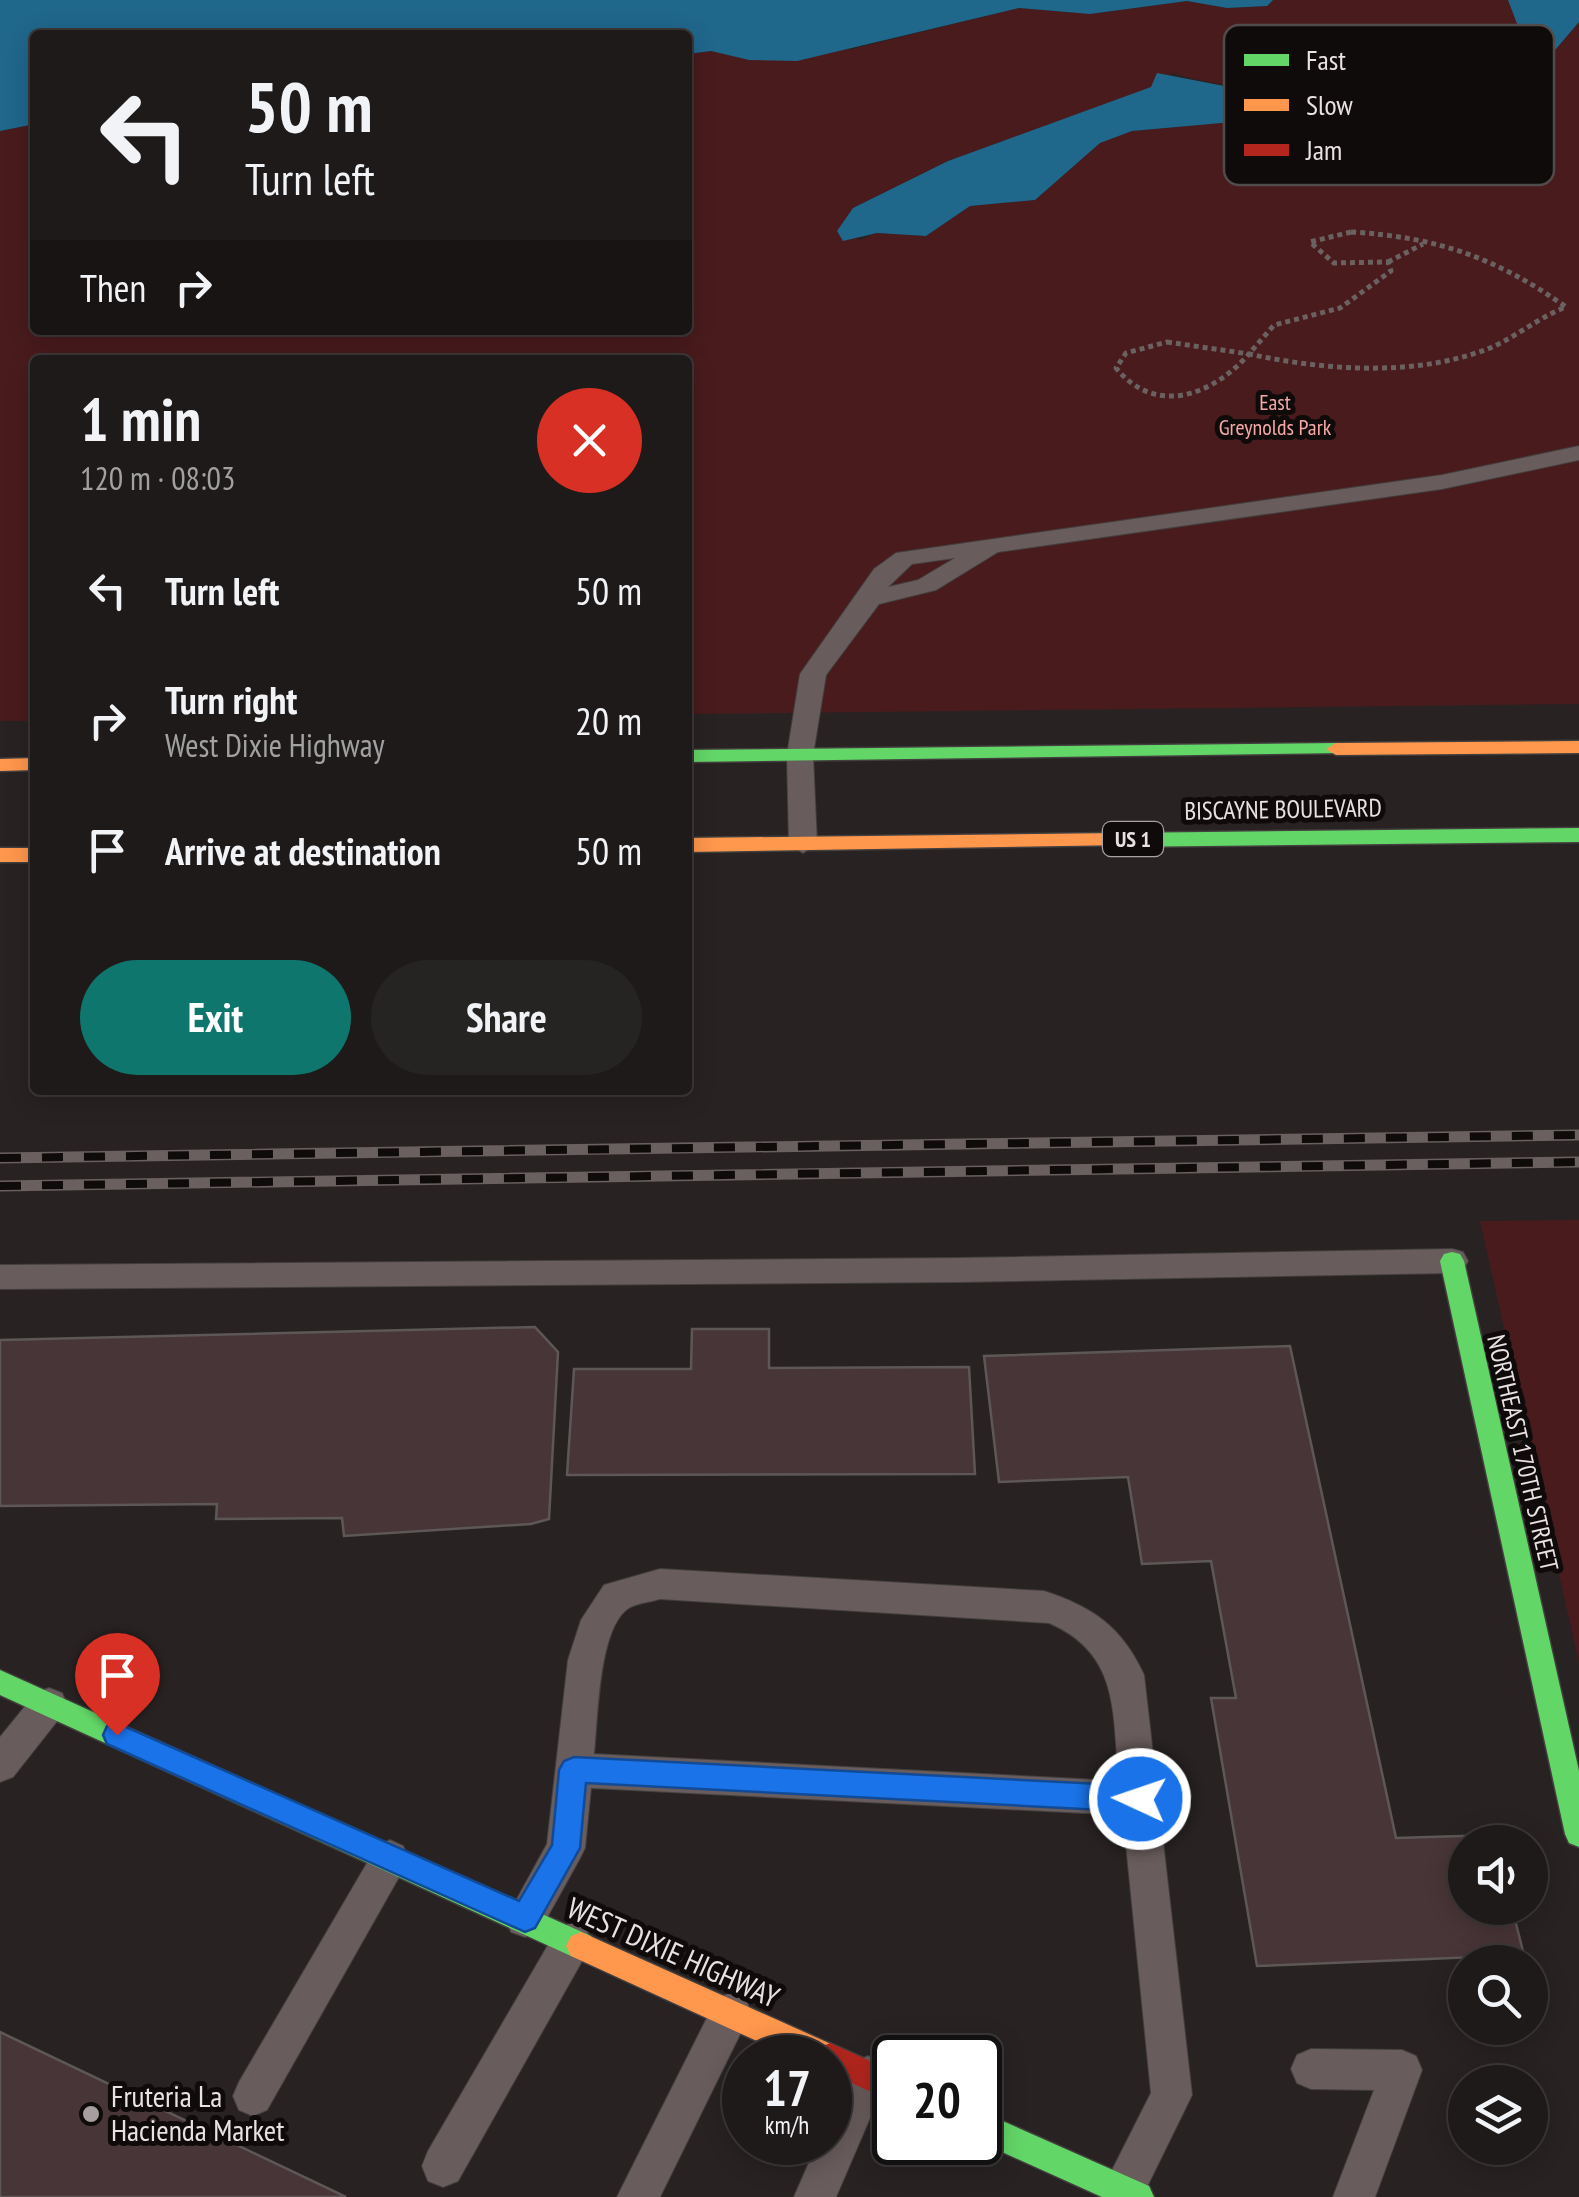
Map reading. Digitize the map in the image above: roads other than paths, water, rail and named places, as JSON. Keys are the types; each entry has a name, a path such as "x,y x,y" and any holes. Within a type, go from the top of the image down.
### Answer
{"main road":[{"path":"692,756 1579,747"},
{"path":"0,765 30,764"},
{"name":"BISCAYNE BOULEVARD","path":"692,845 1579,835"},
{"path":"0,855 30,855"},
{"name":"NORTHEAST 170TH STREET","path":"1452,1261 1579,1834"},
{"name":"WEST DIXIE HIGHWAY","path":"0,1682 780,2035"},
{"path":"1002,2136 1131,2194"}],"lane":[{"path":"802,844 800,755 813,674 870,599 927,585 989,548 1442,482 1579,453"},
{"path":"0,1277 940,1270 1452,1261"},
{"path":"525,1918 566,1848 586,1660 599,1620 616,1596 660,1584 1044,1606 1073,1615 1106,1639 1126,1675 1172,2094 1131,2194"},
{"path":"0,1766 49,1704"},
{"path":"574,1770 1140,1799"},
{"path":"254,2096 390,1858"},
{"path":"444,2166 572,1941"},
{"path":"638,2197 731,2012"},
{"path":"1311,2069 1402,2070 1354,2197"},
{"path":"815,2197 872,2099"}],"water":[{"path":"0,0 1273,0 1267,6 1227,8 1187,1 1090,14 1019,8 797,61 749,60 711,51 692,53 692,30 30,30 30,125 0,131"},
{"path":"1508,0 1579,0 1579,22 1554,51 1554,25 1517,25"},
{"path":"1157,73 1224,86 1224,123 1132,131 1100,143 1035,200 970,206 926,236 877,233 843,241 837,231 853,208 948,161 1151,87"}],"railway":[{"path":"0,1158 1579,1135"},
{"path":"0,1186 1579,1162"}],"place":[{"name":"Fruteria La Hacienda Market","path":"91,2114"}],"park label":[{"name":"East Greynolds Park","path":"1275,415"}]}
